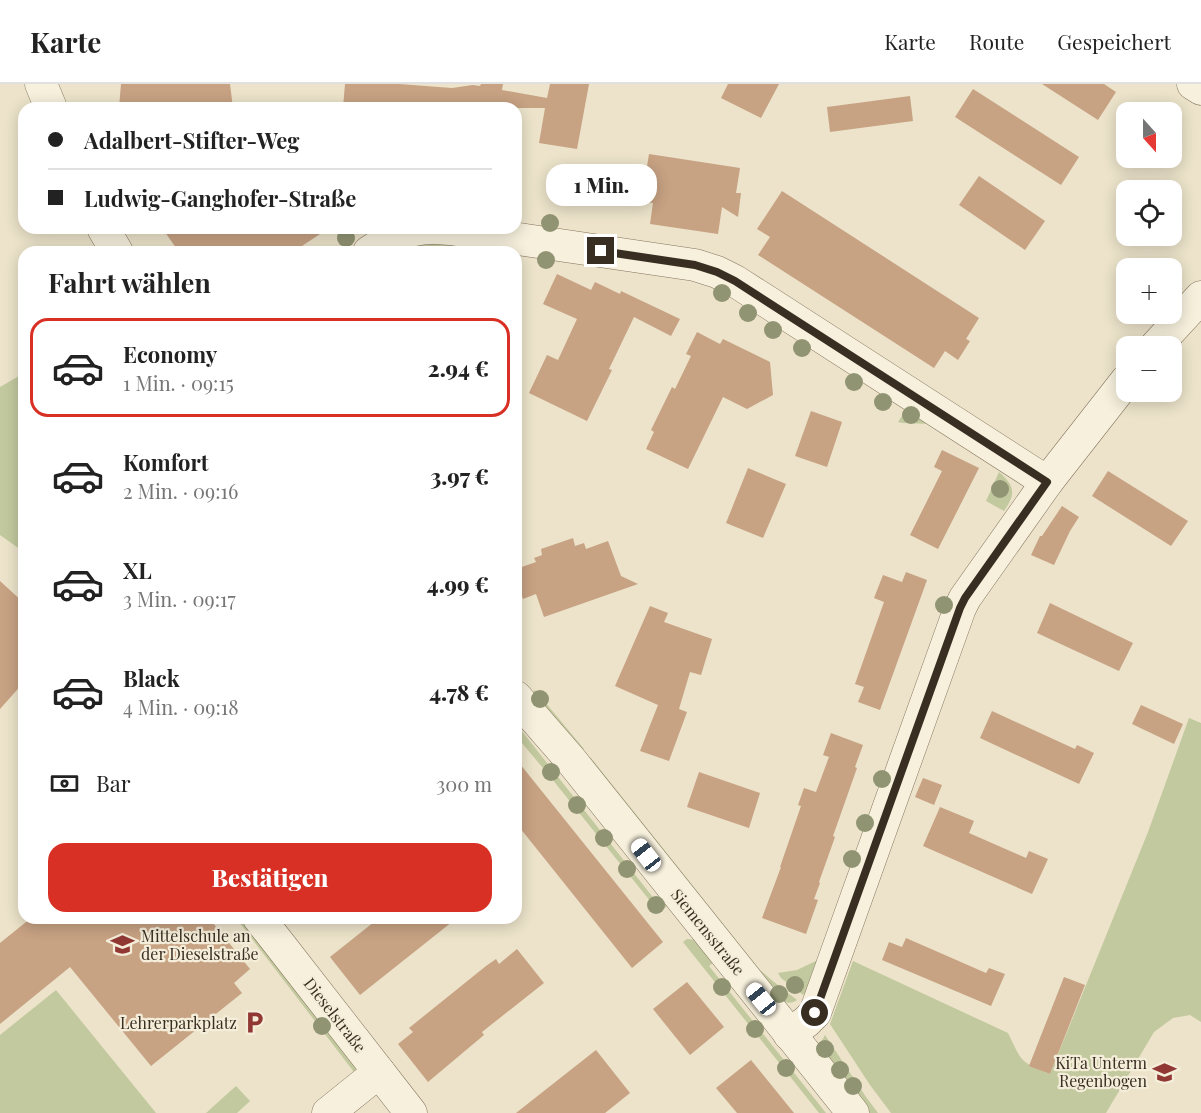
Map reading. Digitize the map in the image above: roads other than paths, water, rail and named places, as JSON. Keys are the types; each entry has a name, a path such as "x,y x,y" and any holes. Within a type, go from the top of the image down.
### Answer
{"street":[{"path":"41,84 48,102"},
{"path":"1193,84 1201,89"},
{"path":"378,246 399,234"},
{"path":"484,234 695,265 717,272 735,281 1047,482"},
{"path":"1165,336 1201,297"},
{"path":"789,1034 815,1013 965,598 1047,482 1116,394"},
{"name":"Siemensstraße","path":"522,704 570,759 854,1113"},
{"name":"Dieselstraße","path":"264,924 411,1113"},
{"path":"328,1113 379,1072"}],"place":[{"name":"Mittelschule an der Dieselstraße","path":"123,945"},
{"name":"Lehrerparkplatz","path":"255,1023"},
{"name":"KiTa Unterm Regenbogen","path":"1165,1072"}]}
